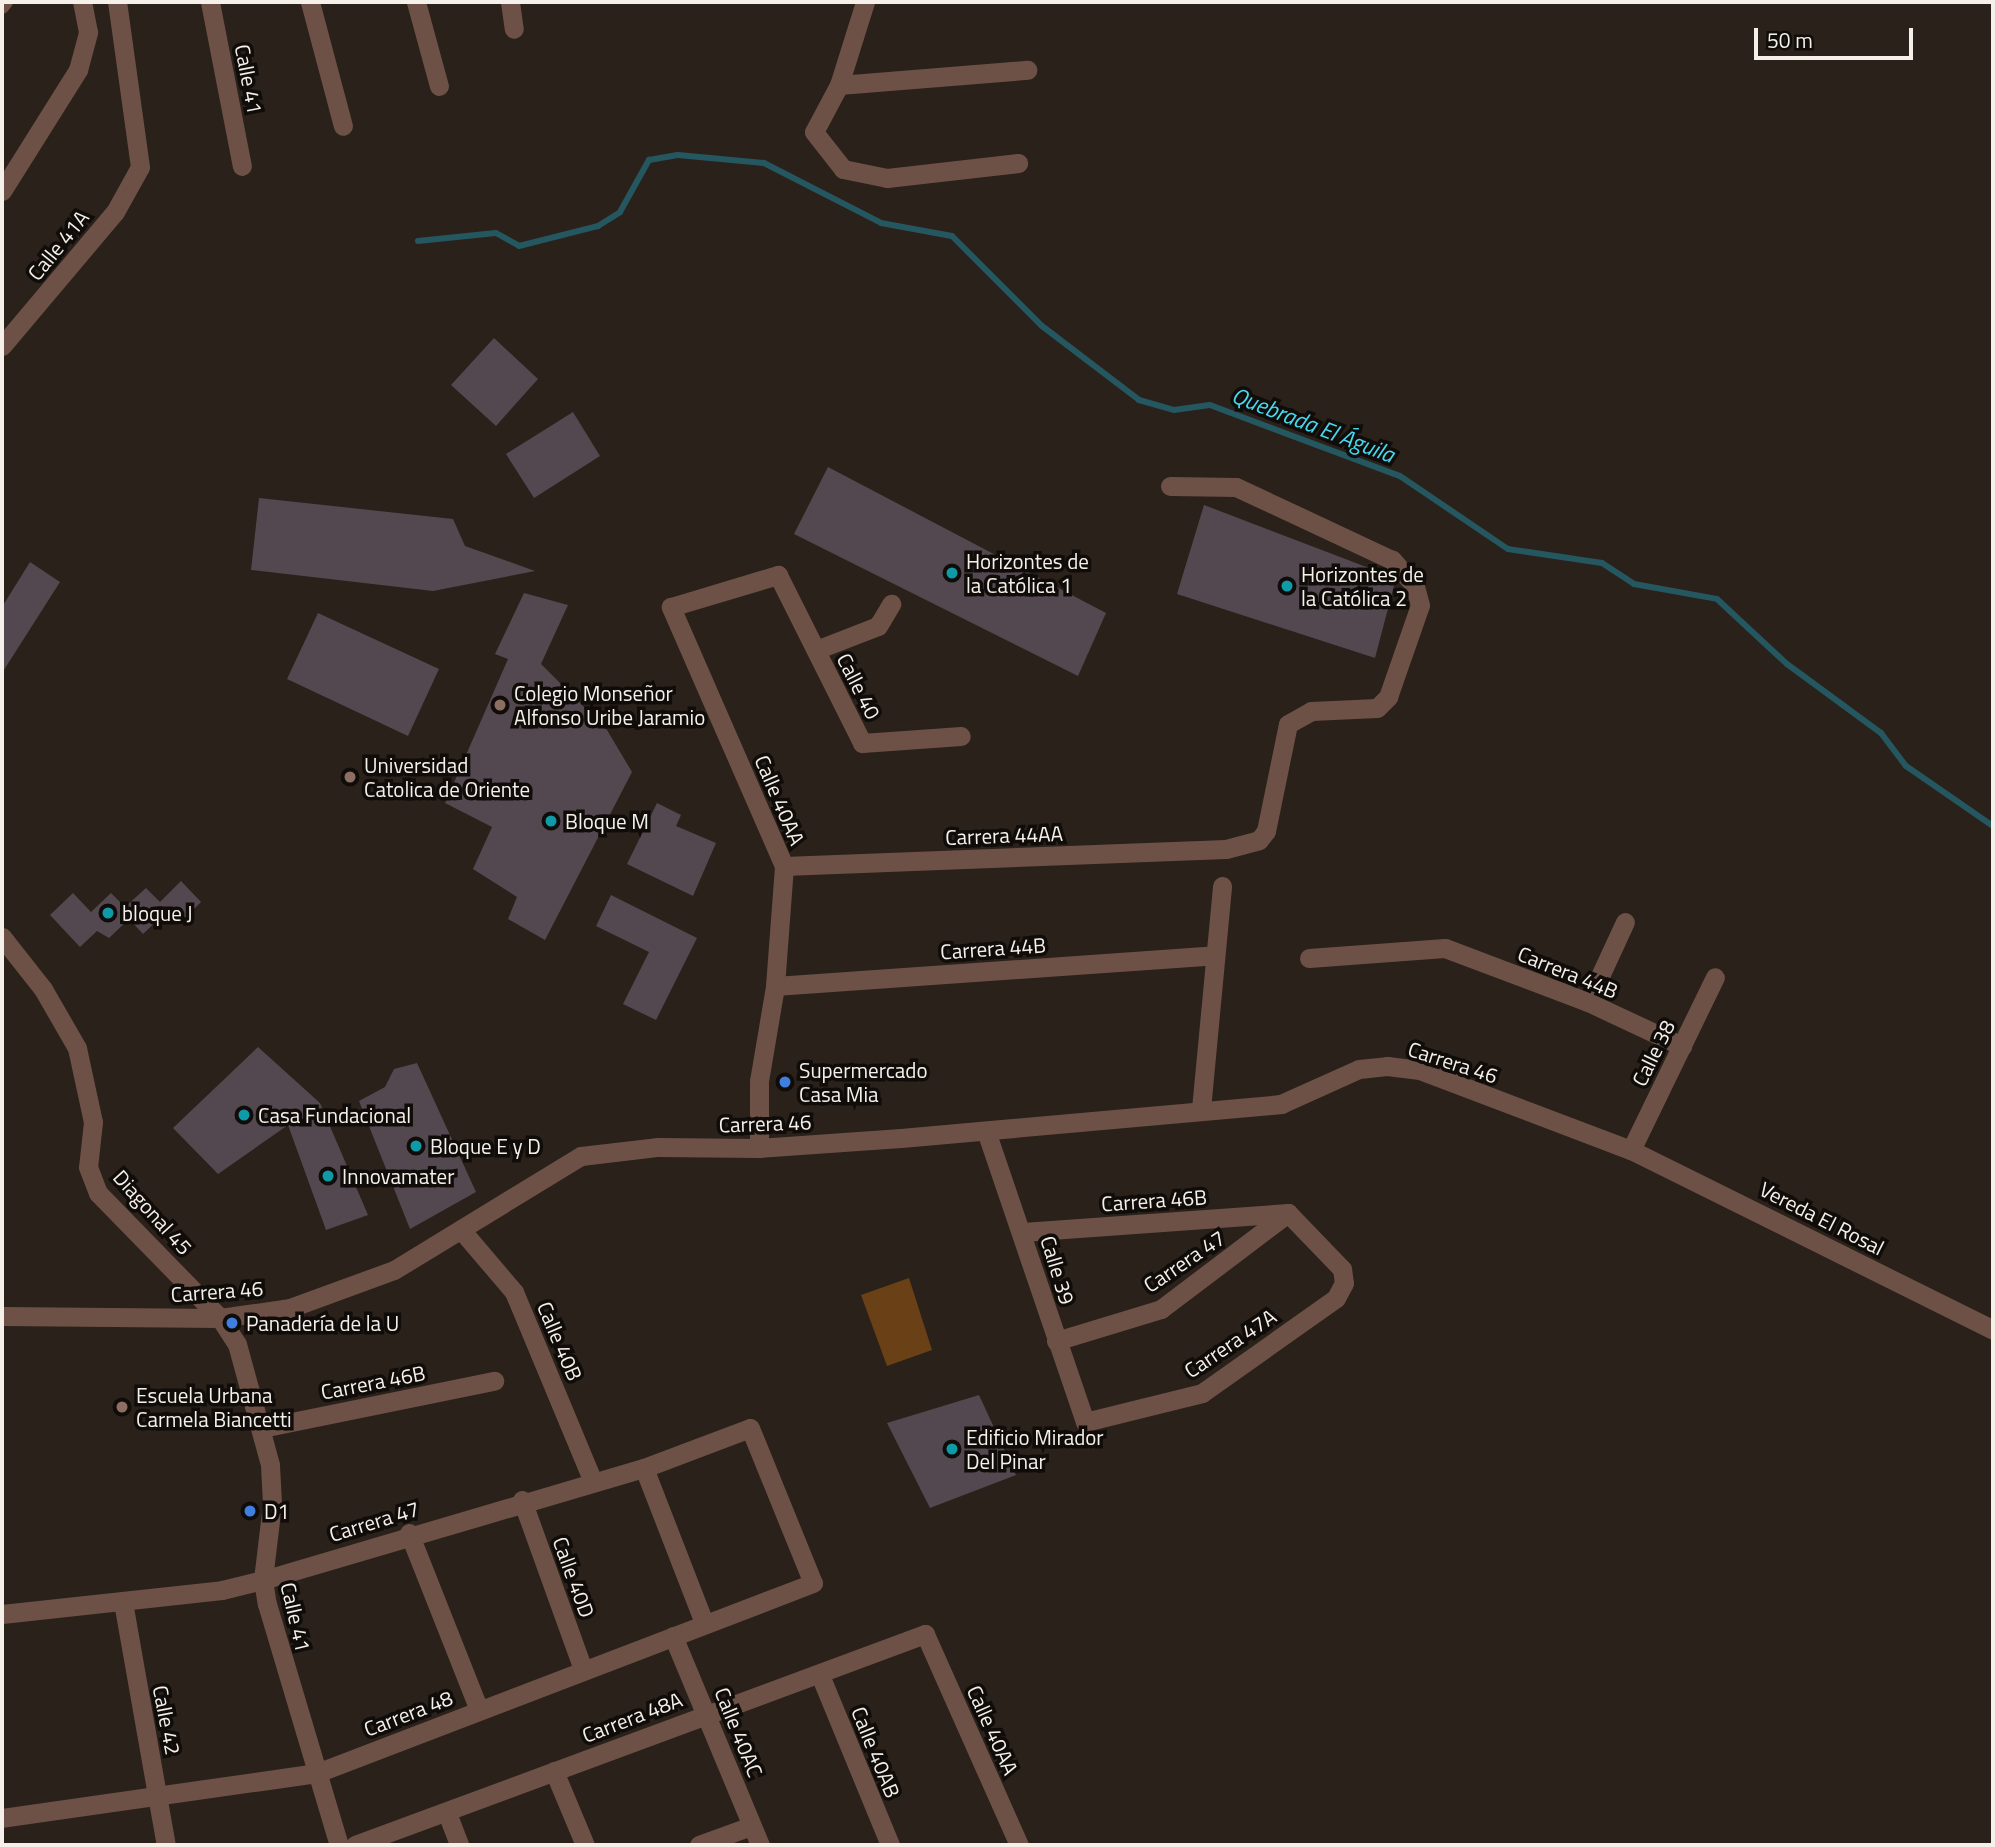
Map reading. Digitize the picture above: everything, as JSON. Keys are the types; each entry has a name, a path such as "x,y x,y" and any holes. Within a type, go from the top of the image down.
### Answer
{"street":[{"path":"2,7 6,2"},
{"path":"2,191 78,70 88,32 82,2"},
{"name":"Calle 41A","path":"2,346 115,212 140,167 117,2"},
{"name":"Calle 41","path":"211,2 242,166"},
{"path":"310,2 343,125"},
{"path":"416,2 439,86"},
{"path":"510,2 514,29"},
{"path":"865,2 839,85 814,132 843,169 887,178 1018,163"},
{"path":"839,85 1027,70"},
{"name":"Carrera 44AA","path":"784,866 1226,849 1253,844 1266,831 1288,724 1311,711 1377,708 1388,697 1420,606 1415,586 1392,560 1236,488 1170,486"},
{"name":"Calle 40AA","path":"759,1148 759,1081 775,986 784,866 671,607 778,575"},
{"name":"Calle 40","path":"778,575 863,743 961,736"},
{"name":"Calle 40","path":"816,650 878,626 891,604"},
{"path":"1201,1109 1222,886"},
{"path":"1588,1002 1625,922"},
{"name":"Diagonal 45","path":"8,944 77,1048 93,1122 88,1167 98,1193 220,1318"},
{"name":"Carrera 44B","path":"1309,958 1445,948 1588,1002 1682,1046"},
{"name":"Carrera 44B","path":"775,986 1215,955"},
{"name":"Calle 38","path":"1631,1150 1715,977"},
{"name":"Carrera 46","path":"2,1317 220,1318 316,1300 394,1270 463,1232 581,1156 658,1147 759,1148 986,1131 1201,1109 1281,1104 1359,1069 1387,1066 1420,1070 1631,1150"},
{"name":"Calle 39","path":"986,1131 1023,1232 1055,1341 1085,1422"},
{"name":"Vereda El Rosal","path":"1631,1150 1993,1330"},
{"name":"Carrera 46B","path":"1023,1232 1289,1213"},
{"name":"Carrera 47A","path":"1085,1422 1202,1394 1336,1297 1344,1283 1342,1269 1289,1213"},
{"name":"Carrera 47","path":"1055,1341 1161,1308 1289,1213"},
{"name":"Calle 40B","path":"463,1232 514,1292 593,1482"},
{"name":"Calle 41","path":"220,1318 237,1344 262,1428 272,1504 263,1580 339,1845"},
{"name":"Carrera 46B","path":"262,1428 494,1381"},
{"name":"Carrera 47","path":"2,1614 122,1602 263,1580 409,1533 644,1468 750,1428 813,1583"},
{"path":"644,1468 704,1623"},
{"name":"Calle 40D","path":"522,1500 583,1669"},
{"path":"409,1533 480,1710"},
{"name":"Carrera 48","path":"2,1818 159,1798 317,1773 813,1583"},
{"name":"Calle 42","path":"122,1602 166,1845"},
{"name":"Calle 40AA","path":"925,1634 1019,1845"},
{"name":"Carrera 48A","path":"355,1845 925,1634"},
{"name":"Calle 40AC","path":"673,1636 709,1713 760,1845"},
{"name":"Calle 40AB","path":"820,1675 890,1845"},
{"path":"554,1771 585,1845"},
{"path":"447,1813 459,1845"},
{"path":"699,1845 751,1826"}],"shaded area":[{"path":"909,1278 932,1350 887,1366 861,1295"}],"building":[{"path":"494,338 538,379 496,426 451,385"},
{"path":"573,412 600,456 534,498 506,454"},
{"name":"Horizontes de la Católica 1","path":"828,467 1106,613 1078,676 794,534"},
{"path":"259,498 453,519 465,546 535,571 433,591 251,570"},
{"name":"Horizontes de la Católica 2","path":"1204,505 1390,576 1395,582 1375,658 1177,594"},
{"path":"30,562 60,582 2,673 2,607"},
{"name":"Bloque M","path":"524,593 568,605 541,664 607,730 632,772 545,940 508,919 517,897 473,869 492,827 445,803 508,659 495,654"},
{"path":"318,613 439,669 408,736 287,679"},
{"path":"657,803 681,815 676,826 716,843 693,896 627,864"},
{"name":"bloque J","path":"181,881 201,902 179,924 167,911 143,934 129,919 109,938 97,931 80,947 50,915 73,893 91,912 111,893 125,907 146,888 160,902"},
{"path":"611,895 697,938 656,1020 623,1004 649,952 596,926"},
{"name":"Casa Fundacional","path":"258,1047 320,1103 368,1215 326,1230 288,1125 218,1174 173,1128"},
{"name":"Bloque E y D","path":"417,1063 476,1192 410,1229 359,1101 385,1087 394,1069"},
{"name":"Edificio Mirador Del Pinar","path":"979,1395 1016,1475 930,1508 887,1423"}],"waterway":[{"name":"Quebrada El Águila","path":"418,241 496,233 519,246 598,226 620,212 649,160 678,155 764,163 881,223 952,236 1042,326 1139,400 1174,410 1210,405 1400,476 1508,549 1602,563 1634,584 1717,599 1787,664 1881,733 1906,766 1993,826"}],"place":[{"name":"Horizontes de la Católica 1","path":"952,573"},
{"name":"Horizontes de la Católica 2","path":"1287,586"},
{"name":"Colegio Monseñor Alfonso Uribe Jaramio","path":"500,705"},
{"name":"Universidad Catolica de Oriente","path":"350,777"},
{"name":"Bloque M","path":"551,821"},
{"name":"bloque J","path":"108,913"},
{"name":"Supermercado Casa Mia","path":"785,1082"},
{"name":"Casa Fundacional","path":"244,1115"},
{"name":"Bloque E y D","path":"416,1146"},
{"name":"Innovamater","path":"328,1176"},
{"name":"Panadería de la U","path":"232,1323"},
{"name":"Escuela Urbana Carmela Biancetti","path":"122,1407"},
{"name":"Edificio Mirador Del Pinar","path":"952,1449"},
{"name":"D1","path":"250,1511"}]}
